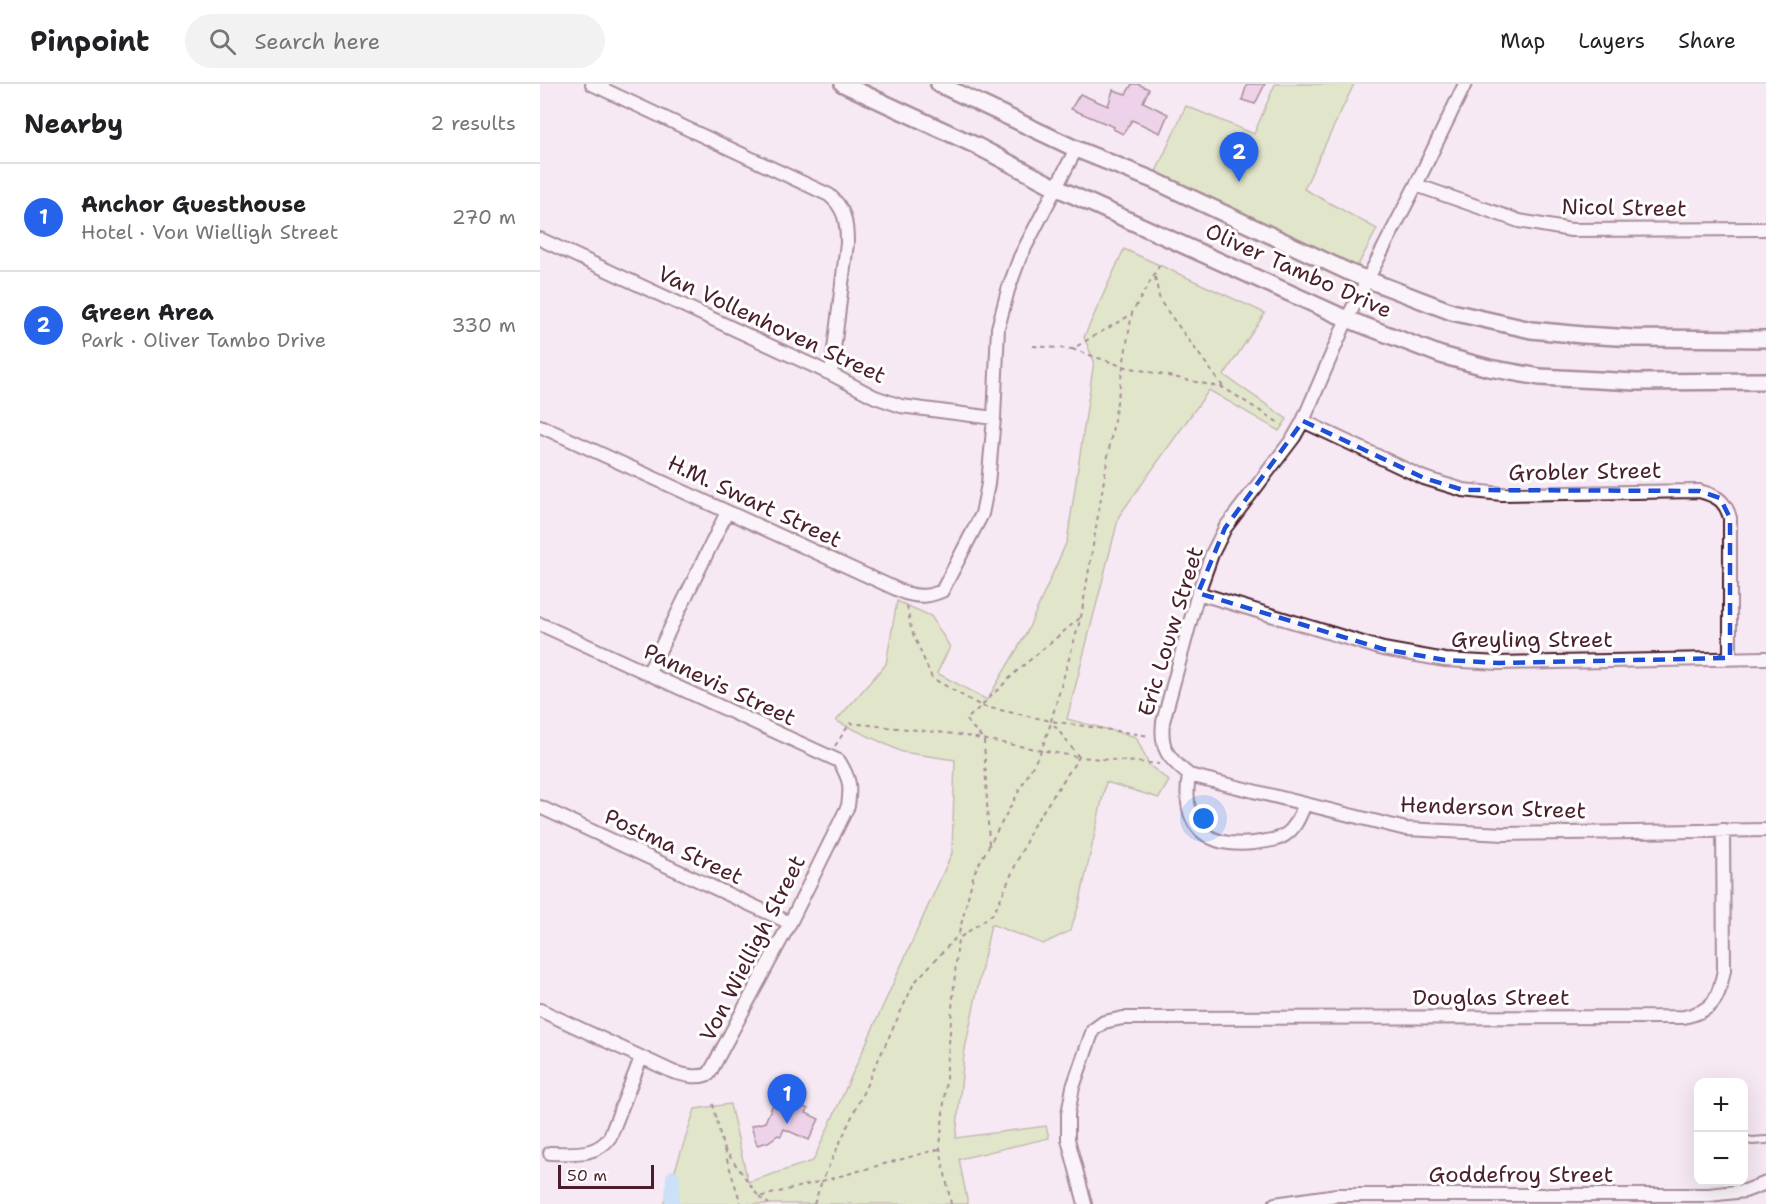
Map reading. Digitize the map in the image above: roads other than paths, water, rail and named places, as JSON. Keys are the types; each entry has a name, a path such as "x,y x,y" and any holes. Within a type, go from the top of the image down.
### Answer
{"street":[{"path":"592,84 829,195 836,201 842,209 847,224 847,243 831,374"},
{"name":"Oliver Tambo Drive","path":"843,84 977,146 1054,187 1347,319 1441,355 1489,368 1540,377 1636,382 1766,381"},
{"name":"Oliver Tambo Drive","path":"939,84 1076,149 1153,180 1368,280 1452,312 1531,330 1583,336 1766,339"},
{"name":"Eric Louw Street","path":"1189,775 1167,755 1161,738 1163,722 1198,593 1212,554 1225,528 1294,437 1303,421 1347,319 1465,84"},
{"path":"994,418 998,328 1008,290 1020,257 1054,187 1076,149"},
{"name":"Nicol Street","path":"1416,185 1519,221 1570,230 1766,229"},
{"name":"Van Vollenhoven Street","path":"540,239 831,374 875,397 901,406 994,418"},
{"name":"H.M. Swart Street","path":"540,426 904,593 930,596 942,591 982,514 988,484 994,418"},
{"name":"Grobler Street","path":"1303,421 1424,478 1463,490 1502,494 1699,491 1720,498 1727,507 1730,518 1730,658"},
{"path":"648,674 727,512"},
{"name":"Greyling Street","path":"1198,593 1383,649 1445,660 1499,663 1766,658"},
{"name":"Pannevis Street","path":"540,624 839,761 848,775 850,789 848,806"},
{"path":"1189,775 1186,790 1193,820 1200,832 1221,842 1270,841 1285,836 1294,827 1305,804"},
{"name":"Henderson Street","path":"1189,775 1406,829 1504,834 1766,830"},
{"name":"Von Wielligh Street","path":"641,1058 672,1072 691,1077 702,1077 709,1074 790,923 848,806"},
{"name":"Postma Street","path":"540,807 790,923"},
{"name":"Douglas Street","path":"1085,1204 1068,1139 1068,1114 1073,1087 1093,1030 1104,1022 1123,1018 1684,1017 1701,1013 1714,1004 1724,970 1723,830"},
{"path":"540,1010 641,1058 610,1137 605,1144 593,1151 580,1154 550,1153"},
{"name":"Goddefroy Street","path":"1275,1204 1337,1195 1709,1195 1744,1191 1766,1183"}],"lane":[{"path":"1748,1140 1766,1140"}],"waterway":[{"path":"672,1204 673,1177"}],"place":[{"name":"Green Area","path":"1239,182"},
{"name":"Anchor Guesthouse","path":"787,1124"}]}
